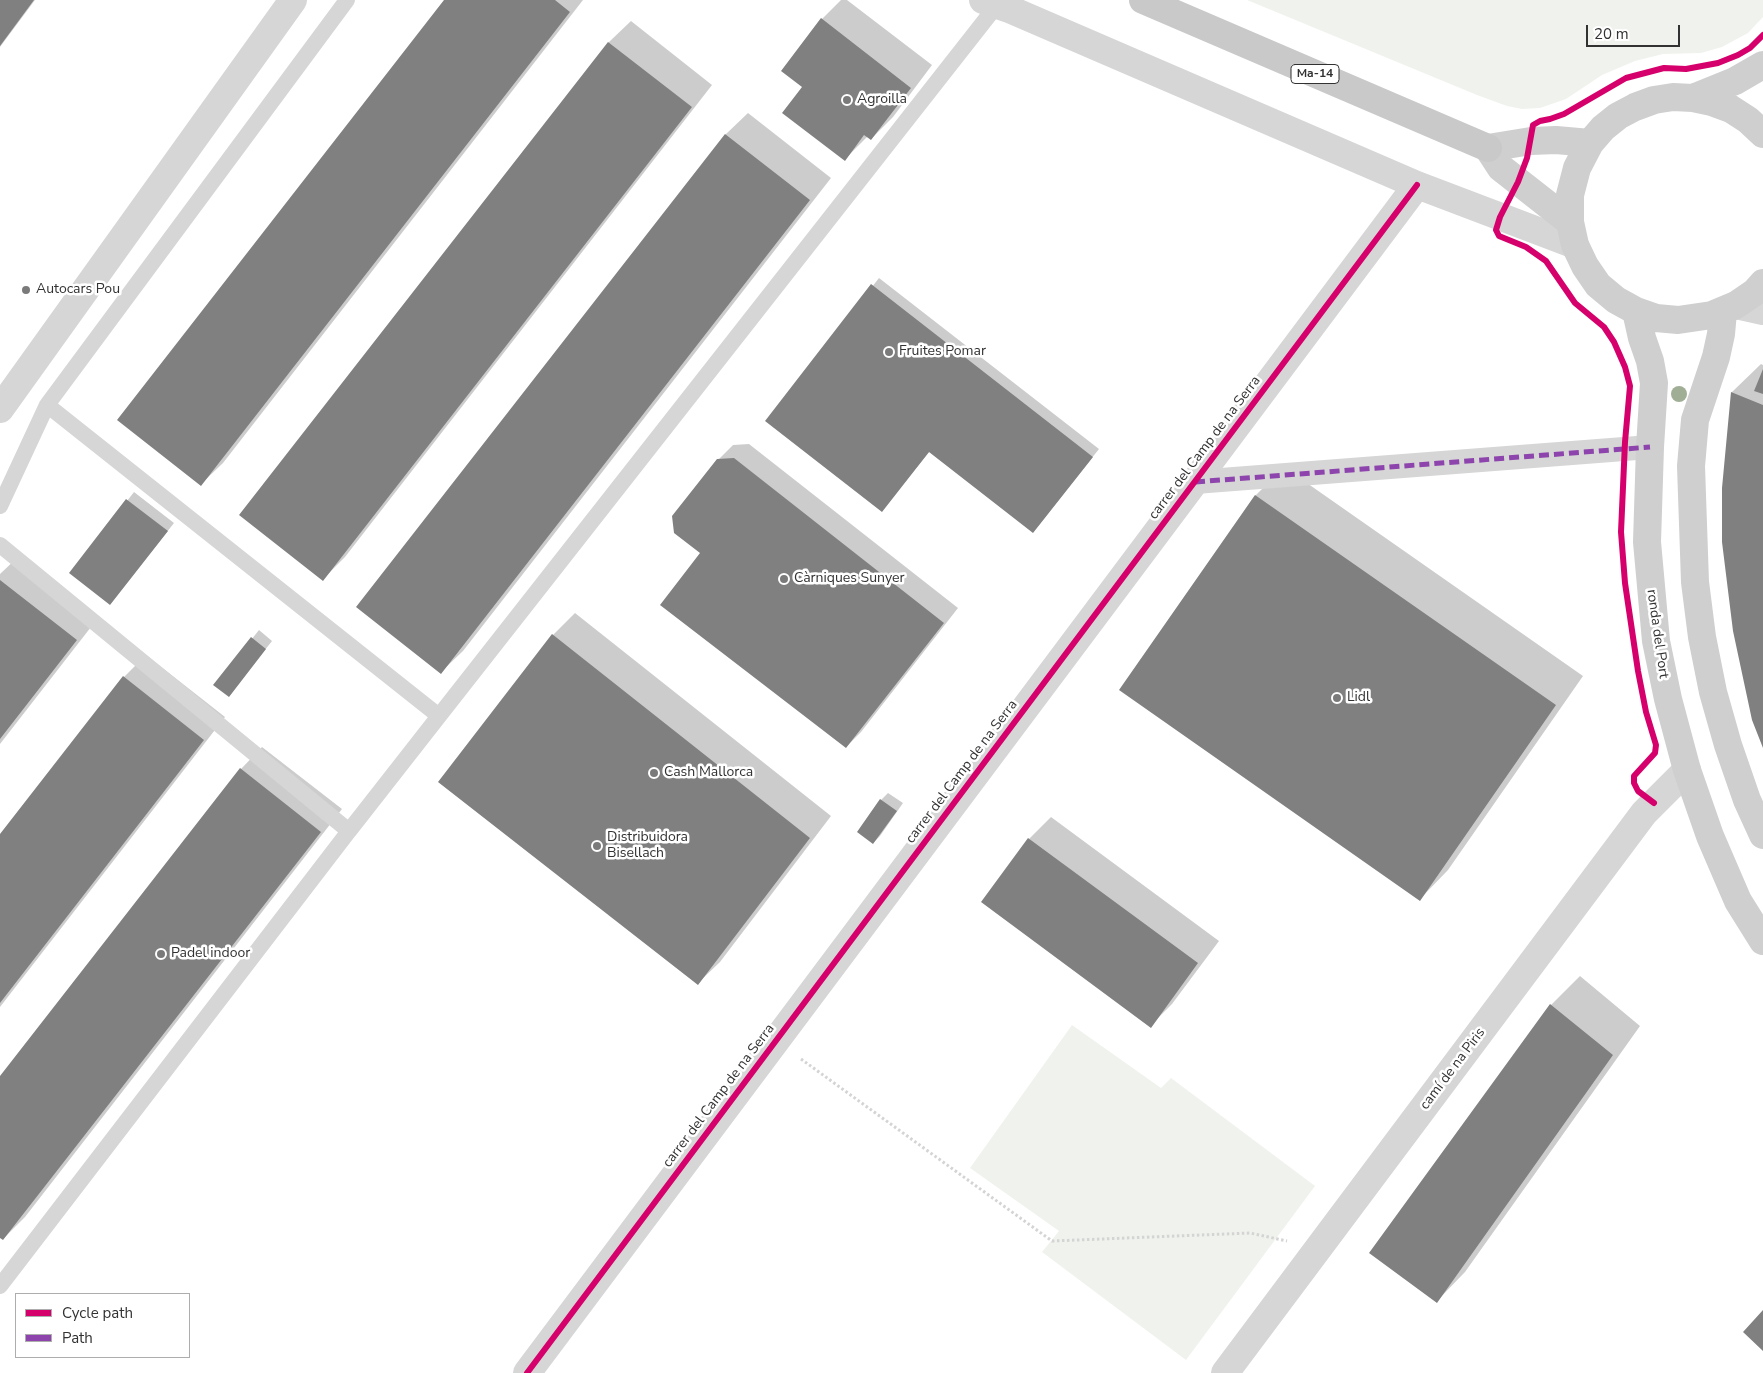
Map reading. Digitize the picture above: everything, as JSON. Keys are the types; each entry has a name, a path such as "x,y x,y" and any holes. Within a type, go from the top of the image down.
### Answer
{"main road":[{"name":"Ma-14","path":"1143,0 1488,148"},
{"path":"1693,98 1763,65"},
{"path":"1763,134 1748,120 1731,109 1712,102 1693,98 1673,97 1654,100 1618,116 1603,128 1590,143 1577,168 1570,195 1572,234 1585,266 1598,285 1616,300 1636,311 1656,318 1678,320 1712,316 1729,309 1755,292 1763,283"},
{"path":"1572,234 1501,168 1488,148 1531,141 1556,140 1590,143"},
{"path":"1729,309 1716,357 1695,420 1691,466 1695,582 1702,637 1716,701 1728,745 1763,835"},
{"name":"ronda del Port","path":"1636,311 1642,338 1650,360 1654,383 1647,542 1656,641 1668,699 1687,770 1710,836 1738,901 1763,941"}],"street":[{"path":"0,409 293,0"},
{"path":"990,2 1418,186 1572,234"},
{"name":"carrer del Camp de na Serra","path":"527,1373 1418,186"},
{"path":"1729,309 1763,311"},
{"path":"1195,482 1650,447"},
{"name":"camí de na Piris","path":"1225,1373 1644,813 1687,770"}],"lane":[{"path":"0,506 47,405 347,0"},
{"path":"0,1286 990,2"},
{"path":"47,405 438,716"},
{"path":"0,544 349,831"}],"path":[{"path":"776,1041 1052,1240 1250,1233 1287,1241 1312,1257"}],"shaded area":[{"path":"1247,0 1763,0 1763,17 1748,33 1722,47 1701,53 1663,54 1635,61 1602,75 1566,99 1540,108 1522,109 1507,106 1477,95"},
{"path":"1072,1025 1161,1088 1171,1078 1315,1186 1186,1360 1042,1252 1059,1231 970,1168"}],"building":[{"path":"0,0 34,0 0,46"},
{"path":"444,0 555,0 570,12 201,486 117,420"},
{"name":"Agroilla","path":"821,18 911,88 871,140 864,135 845,161 782,113 802,87 781,71"},
{"path":"608,42 692,107 323,581 239,515"},
{"path":"725,134 810,200 441,674 356,607"},
{"name":"Fruites Pomar","path":"871,284 1093,457 1033,533 929,452 882,512 765,421"},
{"path":"1763,369 1763,394 1754,391"},
{"path":"1731,392 1763,405 1763,748 1752,720 1733,631 1722,542 1722,488"},
{"name":"Càrniques Sunyer","path":"734,458 944,623 846,748 660,605 700,553 674,533 672,516 717,459"},
{"name":"Lidl","path":"1255,495 1556,705 1420,901 1119,690"},
{"path":"126,499 168,531 110,605 69,573"},
{"path":"0,580 77,640 0,739"},
{"path":"552,634 810,838 698,985 438,782"},
{"path":"251,637 266,649 229,697 213,685"},
{"path":"123,676 204,740 0,1003 0,834"},
{"name":"Padel indoor","path":"240,768 321,832 3,1240 0,1238 0,1076"},
{"path":"880,799 897,811 873,844 857,832"},
{"path":"1028,838 1198,963 1151,1028 981,902"},
{"path":"1550,1004 1613,1055 1437,1303 1369,1253"},
{"path":"1763,1310 1763,1351 1743,1332"}],"marked path":[{"path":"1195,482 1650,447"}],"cycle path":[{"path":"1654,803 1638,791 1634,783 1634,776 1655,753 1656,745 1646,712 1638,671 1625,583 1621,532 1625,442 1630,386 1625,367 1614,342 1604,327 1575,303 1546,261 1526,247 1499,236 1496,230 1527,158 1533,125 1564,114 1626,78 1664,68 1686,69 1718,63 1750,48 1763,35"},
{"path":"527,1373 1417,185"}],"place":[{"name":"Agroilla","path":"847,100"},
{"name":"Autocars Pou","path":"26,290"},
{"name":"Fruites Pomar","path":"889,352"},
{"name":"Càrniques Sunyer","path":"784,579"},
{"name":"Lidl","path":"1337,698"},
{"name":"Cash Mallorca","path":"654,773"},
{"name":"Distribuidora Bisellach","path":"597,846"},
{"name":"Padel indoor","path":"161,954"}]}
